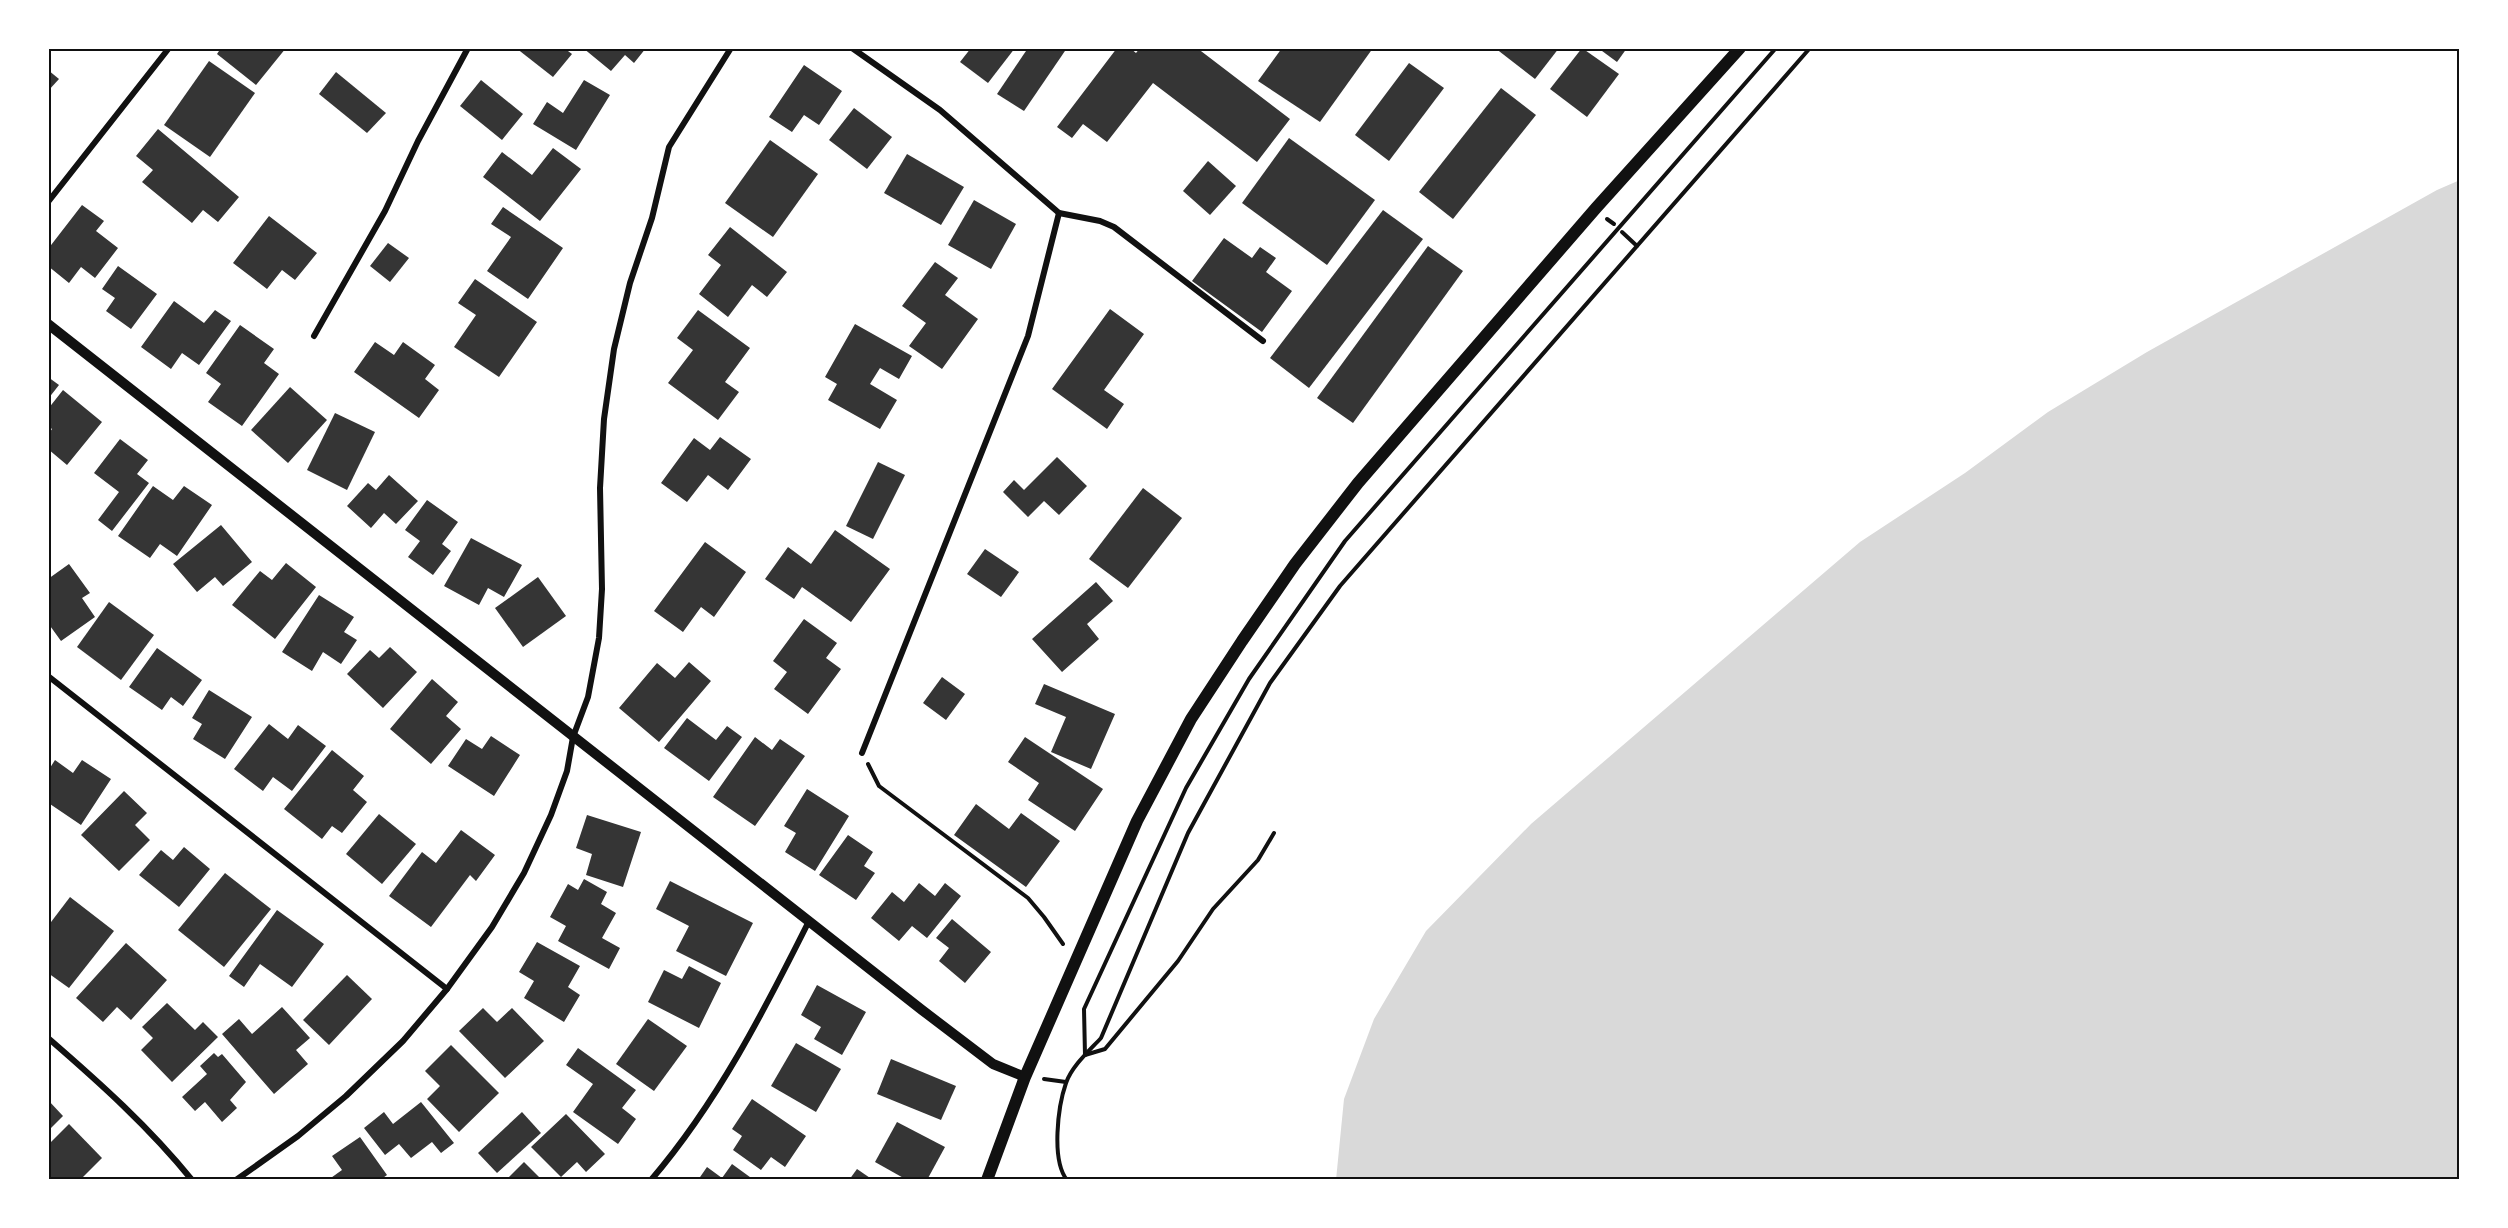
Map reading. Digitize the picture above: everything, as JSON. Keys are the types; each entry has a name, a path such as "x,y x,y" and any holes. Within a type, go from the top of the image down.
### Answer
{"main road":[{"path":"987,1180 1025,1077 1137,820 1191,719 1295,564 1358,483 1596,208 1740,48"}],"street":[{"path":"48,202 169,48"},
{"path":"314,336 385,211 418,141 468,48"},
{"path":"236,1180 298,1136 346,1096 402,1041 447,989 492,927 524,873 551,815 567,771 573,737 588,697 599,638 602,589 600,488 604,419 614,349 630,283 652,218 669,147 731,48"},
{"path":"852,48 940,110 1059,213 1100,221 1114,227 1263,342"},
{"path":"862,753 1028,336 1059,213"},
{"path":"48,324 993,1064 1025,1077"},
{"path":"48,676 447,989"},
{"path":"651,1180 718,1089 774,993 809,920"},
{"path":"48,1038 114,1095 163,1145 192,1180"}],"path":[{"path":"1085,1055 1084,1009 1186,788 1255,669 1345,541 1776,48"},
{"path":"1067,1180 1062,1174 1057,1132 1066,1082 1085,1055 1101,1038 1188,833 1270,682 1340,586 1810,48"},
{"path":"1622,232 1637,246"},
{"path":"862,753 879,786 1028,898 1076,964"},
{"path":"1085,1055 1105,1049 1178,961 1213,909 1258,860 1274,833"},
{"path":"1057,1180 1062,1174"}],"shaded area":[{"path":"2460,180 2460,1180 1336,1180 1344,1099 1374,1019 1426,931 1531,824 1860,542 1965,473 2048,412 2147,352 2437,190"}],"building":[{"path":"221,48 286,48 256,85 217,54"},
{"path":"516,48 564,48 572,54 553,77"},
{"path":"583,48 646,48 634,63 625,55 611,71"},
{"path":"971,48 1015,48 988,83 960,62"},
{"path":"1028,48 1067,48 1024,111 997,94"},
{"path":"1117,48 1130,48 1136,53 1140,48 1197,48 1290,119 1257,162 1153,83 1107,142 1083,124 1072,138 1057,127"},
{"path":"1282,48 1373,48 1320,122 1258,81"},
{"path":"1495,48 1559,48 1535,79"},
{"path":"1582,48 1619,74 1587,117 1550,89"},
{"path":"1598,48 1627,48 1617,62"},
{"path":"209,61 255,93 210,157 164,125"},
{"path":"1409,63 1444,88 1389,161 1355,135"},
{"path":"804,65 842,91 819,125 804,115 792,132 769,117"},
{"path":"48,70 59,79 48,91"},
{"path":"336,72 386,113 367,133 319,94"},
{"path":"481,80 523,114 502,140 460,106"},
{"path":"584,80 610,95 576,150 533,124 547,102 563,113"},
{"path":"1501,88 1536,115 1453,219 1419,192"},
{"path":"854,108 892,137 867,169 829,140"},
{"path":"158,129 239,197 218,222 203,210 192,223 142,182 153,170 136,156"},
{"path":"1289,138 1375,200 1327,265 1242,203"},
{"path":"770,140 818,174 773,237 725,203"},
{"path":"553,148 581,169 540,221 483,177 502,152 532,175"},
{"path":"907,154 964,187 941,225 884,193"},
{"path":"1208,161 1236,186 1210,215 1183,191"},
{"path":"974,200 1016,224 991,269 948,245"},
{"path":"82,205 104,221 96,231 118,248 95,278 81,267 69,283 48,266 48,249"},
{"path":"503,207 563,248 528,299 487,271 511,237 491,224"},
{"path":"1383,210 1423,239 1309,388 1270,358"},
{"path":"269,216 317,253 295,280 282,270 267,289 233,263"},
{"path":"730,227 787,272 767,297 752,285 728,317 699,294 721,265 708,255"},
{"path":"1224,238 1252,258 1260,247 1276,258 1266,272 1292,291 1262,332 1192,281"},
{"path":"388,243 409,258 390,282 370,266"},
{"path":"1428,246 1463,271 1353,423 1317,398"},
{"path":"935,262 958,278 945,295 978,319 942,369 909,346 926,323 902,306"},
{"path":"118,266 157,294 131,329 106,311 115,298 102,289"},
{"path":"475,279 537,322 499,377 454,347 476,315 458,303"},
{"path":"174,301 204,323 215,310 231,321 199,365 182,353 171,369 141,347"},
{"path":"1110,309 1144,334 1104,390 1124,404 1107,429 1052,389"},
{"path":"698,310 750,348 725,382 739,392 718,420 668,383 693,350 677,338"},
{"path":"855,324 912,356 899,379 880,368 870,384 897,400 880,429 828,400 837,384 825,377"},
{"path":"240,325 274,349 264,363 279,374 242,426 208,402 221,384 206,373"},
{"path":"375,342 394,355 403,342 435,365 425,379 439,390 419,418 354,372"},
{"path":"48,377 59,385 48,399"},
{"path":"290,387 327,420 288,463 251,430"},
{"path":"63,390 102,422 67,465 48,449 48,435 52,429 48,426 48,409"},
{"path":"335,413 375,432 347,490 307,470"},
{"path":"720,437 751,459 728,490 708,475 687,502 661,483 694,438 710,450"},
{"path":"120,439 148,460 137,474 149,483 112,531 98,520 119,492 94,473"},
{"path":"1057,457 1087,486 1059,515 1044,501 1028,517 1003,492 1014,480 1024,490"},
{"path":"878,462 905,475 873,539 846,526"},
{"path":"389,475 418,501 396,524 384,513 371,528 347,506 368,483 376,490"},
{"path":"153,486 173,500 184,486 212,505 177,556 160,544 150,558 118,536"},
{"path":"1143,488 1182,518 1128,588 1089,559"},
{"path":"427,500 458,522 442,544 451,551 433,575 408,557 420,541 405,530"},
{"path":"221,525 252,562 223,586 215,577 197,592 173,564"},
{"path":"835,530 890,569 851,622 802,587 794,599 765,579 788,547 811,564"},
{"path":"471,538 522,565 504,597 488,588 479,605 444,586"},
{"path":"705,542 746,572 714,617 701,607 683,632 654,611"},
{"path":"985,549 1019,572 1001,597 967,574"},
{"path":"286,563 316,587 275,639 232,605 260,571 272,580"},
{"path":"69,564 90,593 82,598 95,617 61,641 48,623 48,579"},
{"path":"538,577 566,616 523,647 495,608"},
{"path":"1096,582 1113,601 1087,624 1099,639 1062,672 1032,639"},
{"path":"319,595 354,617 344,632 357,640 341,664 323,652 312,671 282,652"},
{"path":"109,602 154,635 121,680 77,647"},
{"path":"804,619 837,643 826,658 841,669 808,714 774,689 787,672 773,661"},
{"path":"390,647 417,672 383,708 347,674 370,650 379,658"},
{"path":"157,648 202,680 183,706 171,697 162,710 129,687"},
{"path":"689,662 711,681 659,742 619,708 657,663 675,678"},
{"path":"942,677 965,694 946,720 923,703"},
{"path":"432,679 458,702 446,716 461,729 431,764 390,729"},
{"path":"1044,684 1115,714 1091,769 1051,752 1066,717 1035,704"},
{"path":"209,690 252,717 225,759 193,739 202,724 192,718"},
{"path":"687,718 716,740 727,726 742,737 709,781 664,748"},
{"path":"269,724 288,739 298,725 326,746 292,791 273,777 263,791 234,769"},
{"path":"491,736 520,755 494,796 448,766 466,739 482,749"},
{"path":"755,737 772,750 780,739 805,756 755,826 713,797"},
{"path":"1025,737 1103,789 1075,831 1028,800 1039,783 1008,762"},
{"path":"332,750 364,776 353,790 367,802 342,833 332,826 322,839 284,809"},
{"path":"55,760 73,773 82,760 111,779 81,825 50,804 48,808 48,771"},
{"path":"807,789 849,816 815,871 785,852 796,833 784,826"},
{"path":"124,791 147,813 135,825 150,840 119,871 81,835"},
{"path":"976,804 1009,829 1021,813 1060,841 1026,887 954,835"},
{"path":"379,814 416,844 382,884 346,854"},
{"path":"587,815 641,832 623,887 586,875 592,854 576,848"},
{"path":"461,830 495,855 476,881 470,875 431,927 389,896 422,852 436,863"},
{"path":"848,835 873,852 864,866 875,873 856,900 819,875"},
{"path":"184,847 210,869 179,907 139,875 161,850 173,860"},
{"path":"225,873 271,909 224,967 178,930"},
{"path":"584,879 607,892 601,904 616,913 602,938 620,948 609,969 558,941 566,926 550,917 568,884 578,890"},
{"path":"670,881 753,923 726,976 676,951 689,926 656,909"},
{"path":"919,883 935,896 945,883 961,896 927,938 912,926 899,941 871,918 892,892 904,902"},
{"path":"70,897 114,931 69,988 48,973 48,926"},
{"path":"277,910 324,944 292,987 260,964 244,987 229,976"},
{"path":"952,919 991,952 965,983 939,961 949,948 936,938"},
{"path":"537,942 580,966 568,987 580,995 564,1022 524,998 534,981 519,972"},
{"path":"126,943 167,980 131,1020 117,1007 103,1022 76,998"},
{"path":"689,966 721,983 699,1028 648,1002 664,970 682,979"},
{"path":"347,975 372,999 329,1045 303,1020"},
{"path":"817,985 866,1012 842,1055 814,1039 821,1027 801,1015"},
{"path":"167,1003 195,1030 203,1022 218,1037 172,1082 141,1050 153,1038 142,1027"},
{"path":"282,1007 310,1038 296,1050 308,1064 274,1094 222,1034 239,1019 252,1034"},
{"path":"483,1008 497,1022 512,1008 544,1041 505,1078 459,1031"},
{"path":"648,1019 687,1046 654,1091 616,1064"},
{"path":"796,1043 841,1069 816,1112 771,1086"},
{"path":"451,1045 499,1093 459,1132 427,1099 440,1086 425,1071"},
{"path":"578,1048 636,1090 622,1108 636,1119 618,1144 573,1112 593,1084 566,1065"},
{"path":"214,1053 218,1057 222,1054 246,1082 230,1100 237,1108 222,1122 205,1102 195,1111 182,1097 207,1074 200,1066"},
{"path":"891,1059 956,1086 941,1120 877,1094"},
{"path":"752,1099 806,1136 785,1167 771,1157 761,1170 733,1150 742,1136 732,1129"},
{"path":"48,1100 63,1116 48,1131"},
{"path":"421,1102 454,1143 441,1153 432,1142 411,1158 399,1144 385,1155 364,1128 384,1112 393,1124"},
{"path":"522,1112 541,1133 497,1173 478,1153"},
{"path":"566,1114 605,1154 586,1172 577,1162 561,1177 531,1147"},
{"path":"897,1122 945,1147 927,1180 907,1180 875,1162"},
{"path":"69,1124 102,1158 80,1180 49,1180 48,1145"},
{"path":"360,1137 387,1175 380,1180 328,1180 342,1170 332,1156"},
{"path":"524,1162 542,1180 506,1180"},
{"path":"732,1164 754,1180 698,1180 707,1167 722,1178"},
{"path":"857,1169 873,1180 849,1180"}]}
